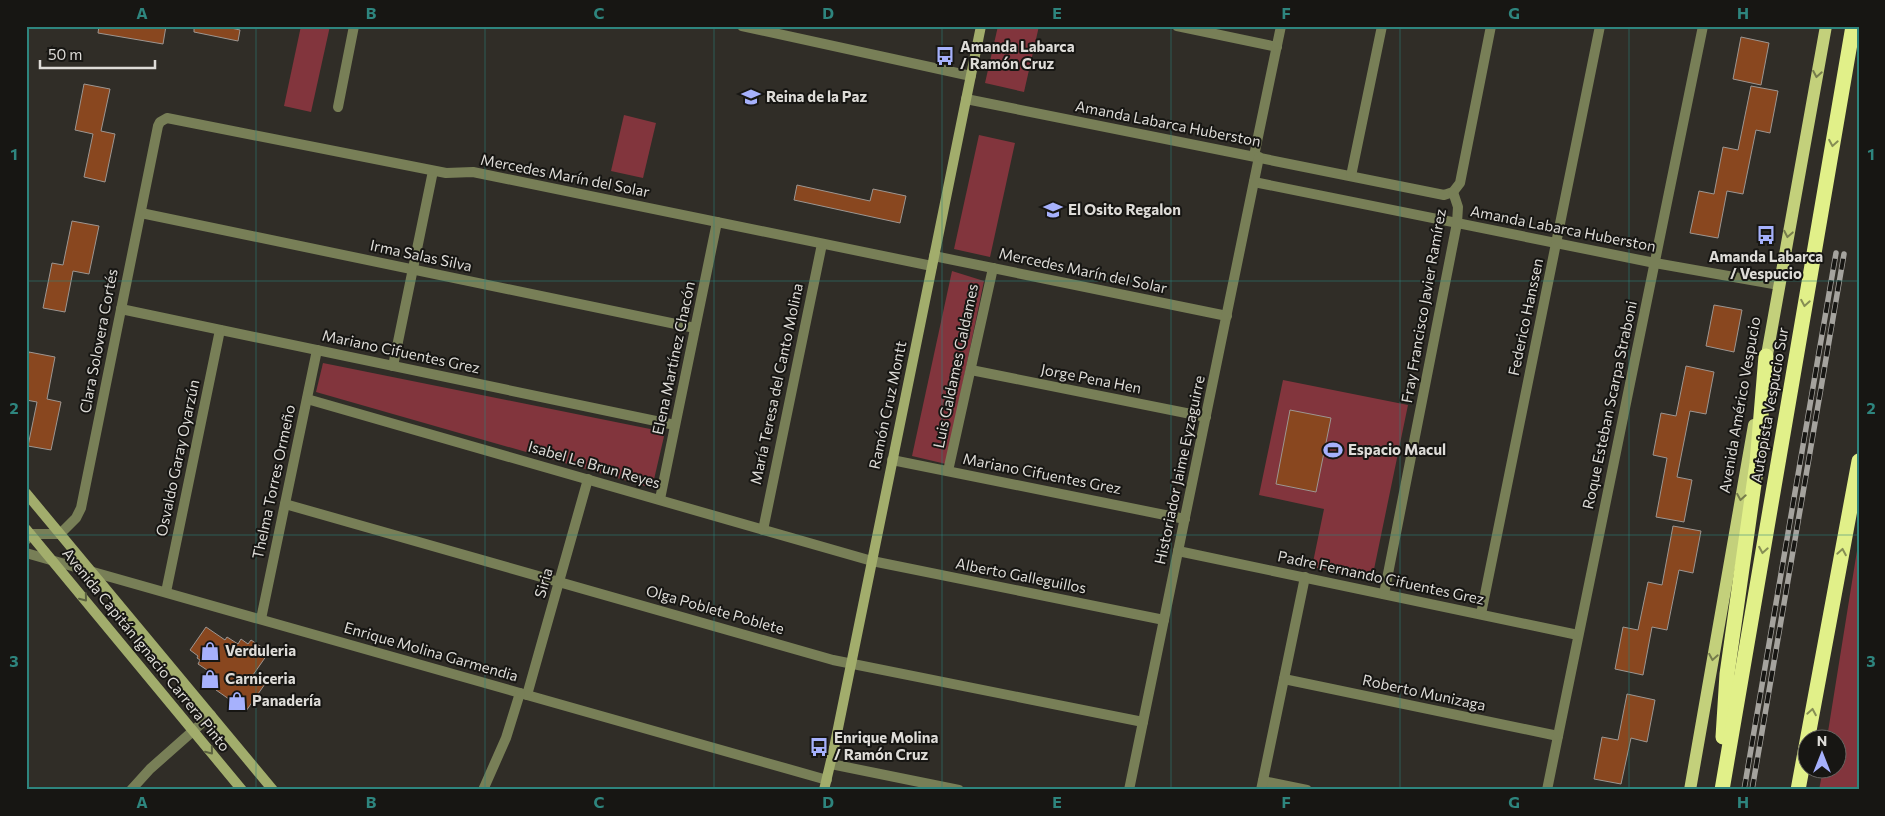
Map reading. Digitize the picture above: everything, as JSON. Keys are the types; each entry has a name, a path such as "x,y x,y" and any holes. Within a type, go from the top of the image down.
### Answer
{"highway":[{"name":"Autopista Vespucio Sur","path":"1722,790 1853,26"},
{"path":"1722,790 1727,674 1758,455 1766,356"},
{"path":"1798,790 1859,461"}],"main road":[{"name":"Avenida Américo Vespucio","path":"1690,790 1826,26"}],"street":[{"path":"338,107 354,26"},
{"path":"742,26 971,76"},
{"name":"Ramón Cruz Montt","path":"825,785 831,764 981,26"},
{"path":"1177,26 1197,28 1277,47"},
{"name":"Historiador Jaime Eyzaguirre","path":"1129,790 1254,182 1281,26"},
{"path":"1351,176 1382,26"},
{"name":"Fray Francisco Javier Ramírez","path":"1384,594 1458,223 1458,207 1453,192 1458,187 1461,179 1492,26"},
{"name":"Federico Hanssen","path":"1481,614 1600,26"},
{"name":"Roque Esteban Scarpa Straboni","path":"1547,790 1703,26"},
{"name":"Amanda Labarca Huberston","path":"966,99 1440,194 1453,192"},
{"name":"Mercedes Marín del Solar","path":"163,119 170,117 433,171 452,174 473,172 822,244 993,268 1226,316"},
{"name":"Clara Solovera Cortés","path":"60,534 76,518 80,508 158,126 163,119"},
{"path":"393,366 433,171"},
{"name":"Amanda Labarca Huberston","path":"1254,182 1654,263 1779,285"},
{"name":"Irma Salas Silva","path":"141,213 695,328"},
{"name":"Elena Martínez Chacón","path":"660,500 717,222"},
{"name":"María Teresa del Canto Molina","path":"763,530 822,244"},
{"name":"Luis Galdames Galdames","path":"948,471 993,268"},
{"name":"Mariano Cifuentes Grez","path":"121,309 675,425"},
{"name":"Osvaldo Garay Oyarzún","path":"166,592 220,330"},
{"name":"Thelma Torres Ormeño","path":"261,619 318,350"},
{"name":"Jorge Pena Hen","path":"971,370 1206,417"},
{"name":"Isabel Le Brun Reyes","path":"307,399 872,561"},
{"name":"Mariano Cifuentes Grez","path":"892,460 1185,519"},
{"name":"Siria","path":"483,790 524,694 560,582 588,479"},
{"name":"Avenida Capitán Ignacio Carrera Pinto","path":"26,493 272,790"},
{"name":"Olga Poblete Poblete","path":"285,504 833,660 851,662 1143,722"},
{"path":"28,534 60,534"},
{"name":"Avenida Capitán Ignacio Carrera Pinto","path":"28,534 53,560 242,790"},
{"name":"Padre Fernando Cifuentes Grez","path":"1178,550 1578,635"},
{"name":"Enrique Molina Garmendia","path":"26,553 524,694 825,785"},
{"name":"Alberto Galleguillos","path":"872,561 1164,620"},
{"path":"1305,577 1262,785 1307,790"},
{"name":"Roberto Munizaga","path":"1284,679 1558,736"},
{"path":"131,790 150,769 211,716"},
{"path":"831,764 959,790"}],"shaded area":[{"path":"301,26 330,26 311,112 284,106"},
{"path":"998,26 1039,26 1024,92 985,83"},
{"path":"624,115 656,123 643,178 611,171"},
{"path":"979,135 1015,143 990,257 954,249"},
{"path":"952,271 984,281 946,464 912,456"},
{"path":"323,363 665,432 652,488 316,392"},
{"name":"Espacio Macul","path":"1283,380 1408,405 1372,579 1312,567 1324,509 1259,495"},
{"path":"1859,538 1859,790 1819,790 1821,778 1848,778 1848,728 1829,728"}],"building":[{"path":"99,26 166,26 163,44 98,33"},
{"path":"194,26 232,26 231,28 240,30 238,41 194,32"},
{"path":"1741,37 1769,43 1761,85 1733,79"},
{"path":"84,84 110,89 101,131 115,134 105,182 84,177 93,134 75,130"},
{"path":"1751,86 1778,91 1770,133 1756,130 1743,194 1727,191 1718,238 1690,233 1699,191 1714,194 1723,147 1738,150"},
{"path":"797,185 870,201 873,189 906,196 900,223 794,200"},
{"path":"72,221 99,226 89,274 73,271 65,312 43,308 52,263 63,265"},
{"path":"1714,305 1742,310 1734,352 1706,346"},
{"path":"29,352 55,357 47,399 61,402 51,450 28,446 37,402 26,400 26,364"},
{"path":"1686,366 1714,372 1706,414 1690,411 1677,477 1692,480 1684,522 1656,517 1667,458 1653,455 1661,413 1676,416"},
{"path":"1290,410 1331,418 1316,492 1276,484"},
{"path":"1673,526 1701,531 1693,573 1679,570 1667,630 1652,627 1643,675 1615,669 1623,627 1638,630 1648,582 1662,585"},
{"path":"206,627 225,640 227,637 238,644 241,639 248,644 251,640 269,652 253,675 265,684 246,711 216,690 219,686 211,681 213,678 205,672 207,670 198,664 200,660 197,658 198,656 190,650"},
{"path":"1627,694 1655,700 1647,742 1631,738 1621,784 1594,779 1602,737 1618,740"}],"railway":[{"path":"1744,790 1836,253"},
{"path":"1752,790 1844,254"}],"place":[{"name":"Amanda Labarca / Ramón Cruz","path":"945,56"},
{"name":"Reina de la Paz","path":"751,97"},
{"name":"El Osito Regalon","path":"1053,210"},
{"name":"Amanda Labarca / Vespucio","path":"1766,235"},
{"name":"Espacio Macul","path":"1333,450"},
{"name":"Verduleria","path":"210,651"},
{"name":"Carniceria","path":"210,679"},
{"name":"Panadería","path":"237,701"},
{"name":"Enrique Molina / Ramón Cruz","path":"819,747"}]}
